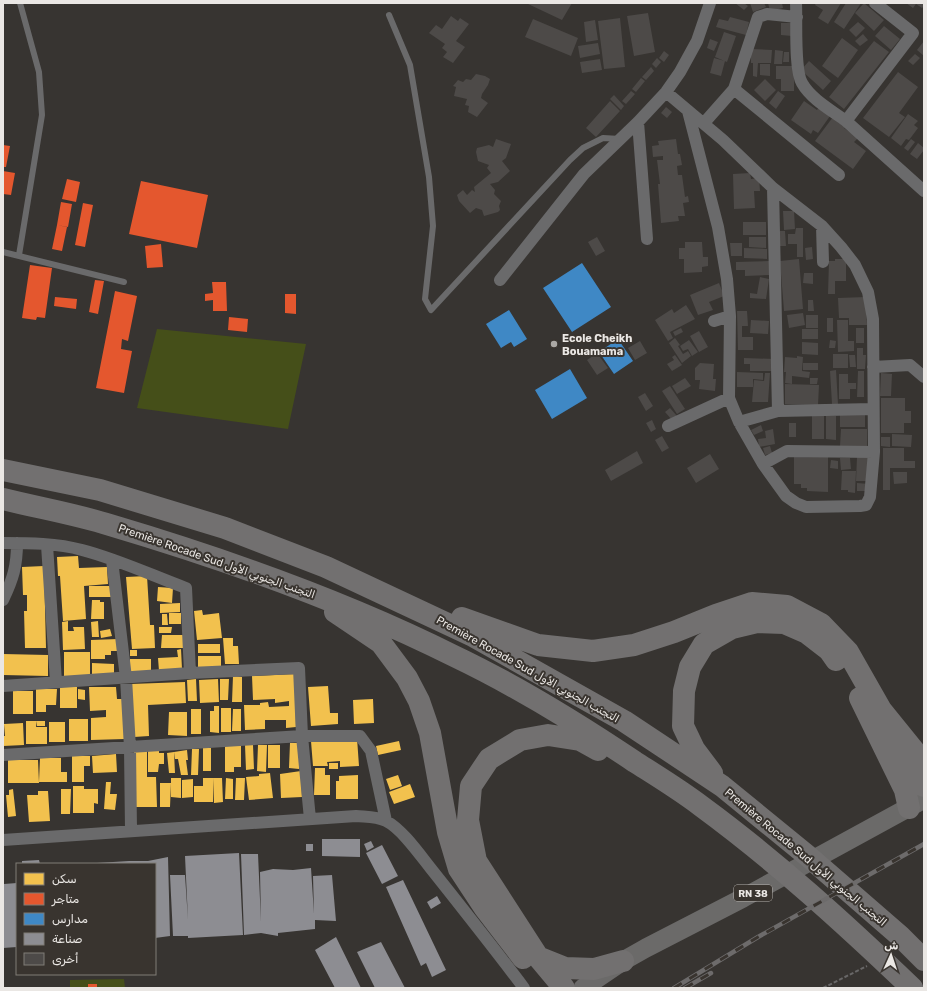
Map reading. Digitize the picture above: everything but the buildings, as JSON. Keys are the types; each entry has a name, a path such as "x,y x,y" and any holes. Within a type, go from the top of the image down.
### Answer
{"highway":[{"path":"3,460 100,490"},
{"name":"Première Rocade Sud التجنب الجنوبي الأول","path":"3,470 100,490 225,528 326,567 471,635 624,721 722,786 809,857 900,936 924,960"},
{"name":"Première Rocade Sud التجنب الجنوبي الأول","path":"3,499 108,524 207,555 300,588 373,618 448,653 528,695 607,743 700,805 821,904 912,988"},
{"path":"3,510 108,524"},
{"path":"326,567 415,599 477,624 538,645 593,651 634,645 752,603 787,606 821,624 848,652 924,786"},
{"path":"300,588 381,643 408,678 419,700 430,733 448,832 459,869 484,907 547,988"},
{"path":"722,786 694,749 683,726 684,691 690,667 704,644 732,628 757,622 784,623 807,633 829,650 852,682 905,790 916,803"},
{"path":"882,710 915,752 924,759"},
{"path":"564,988 538,957 476,861 468,820 471,786 489,760 520,740 548,735 580,740 700,805"},
{"path":"538,957 565,968 594,969 623,961"}],"main road":[{"name":"RN 38","path":"583,988 623,961 750,894 916,803"}],"street":[{"path":"500,280 584,174 622,139 666,92 680,72 697,41 710,3"},
{"path":"796,3 798,71 801,82 810,94 846,120 924,191"},
{"path":"846,120 913,33 875,3"},
{"path":"704,123 734,89 758,17 766,14 797,17"},
{"path":"734,89 839,175"},
{"path":"666,92 704,123 773,188 822,226 841,247 855,266 868,292 873,319 874,452 870,497 866,505 806,507 796,503 786,496 763,464 738,422 729,398 730,316 727,279 718,227 688,111"},
{"path":"638,122 647,239"},
{"path":"773,188 778,411"},
{"path":"822,226 823,262"},
{"path":"714,321 730,316"},
{"path":"873,367 910,366 924,377"},
{"path":"668,426 729,398"},
{"path":"738,422 778,411 873,409"},
{"path":"763,464 787,451 874,452"},
{"path":"3,543 47,545 81,550 186,588 190,673"},
{"path":"3,600 16,567 17,543"},
{"path":"47,545 56,682"},
{"path":"112,560 126,678 130,748 131,830"},
{"path":"3,686 190,673 299,668 302,736 310,819"},
{"path":"3,755 302,736 360,736 371,751 386,821"},
{"path":"3,840 131,830 356,816 374,817 386,821 410,843 482,931 524,988"}],"lane":[{"path":"19,255 42,115 39,72 20,3"},
{"path":"388,15 410,65 429,177 433,226 425,299 431,310 570,160 583,148 603,138 622,139"},
{"path":"3,252 124,282"}],"green space":[{"path":"157,329 306,344 288,429 137,408"},
{"path":"124,979 125,988 70,988 70,980"}],"railway":[{"path":"674,988 758,937 924,844"},
{"path":"685,988 711,973"}],"place":[{"name":"Ecole Cheikh Bouamama","path":"554,344"}]}
